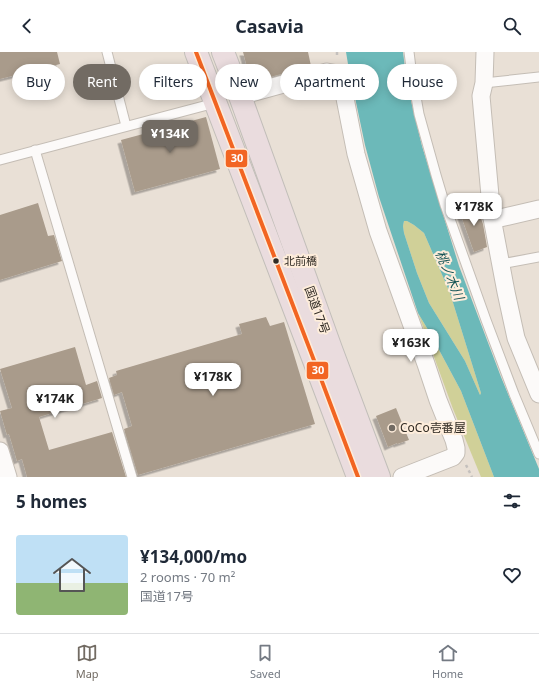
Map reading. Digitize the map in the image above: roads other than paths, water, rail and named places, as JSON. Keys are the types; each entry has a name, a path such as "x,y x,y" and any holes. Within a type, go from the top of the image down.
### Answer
{"highway":[{"name":"国道17号","path":"196,52 358,477"},
{"name":"国道17号","path":"223,52 228,64"},
{"name":"国道17号","path":"241,100 331,350 379,477"}],"street":[{"path":"485,52 484,83 481,96 492,218 516,338 539,394"},
{"path":"272,87 327,72 338,74 341,78 356,154 378,231 456,448 456,453 453,457 402,477"},
{"path":"492,218 500,218 539,209"},
{"path":"0,451 8,477"}],"lane":[{"path":"107,52 126,126"},
{"path":"409,52 420,114 445,204 486,320 539,454"},
{"path":"484,83 539,77"},
{"path":"0,160 216,103"},
{"path":"35,150 132,477"},
{"path":"500,264 539,257"}],"water":[{"name":"桃ノ木川","path":"346,52 403,52 404,64 387,64 387,100 411,100 422,146 459,266 501,377 539,469 539,477 494,477 461,391 418,313 379,197 365,145 356,100 379,100 379,64 348,64","holes":["404,221 414,225 424,233 450,293 481,393 480,395 465,361 429,303 417,273 403,226"]}],"place":[{"name":"北前橋","path":"276,261"},
{"name":"CoCo壱番屋","path":"392,428"}]}
